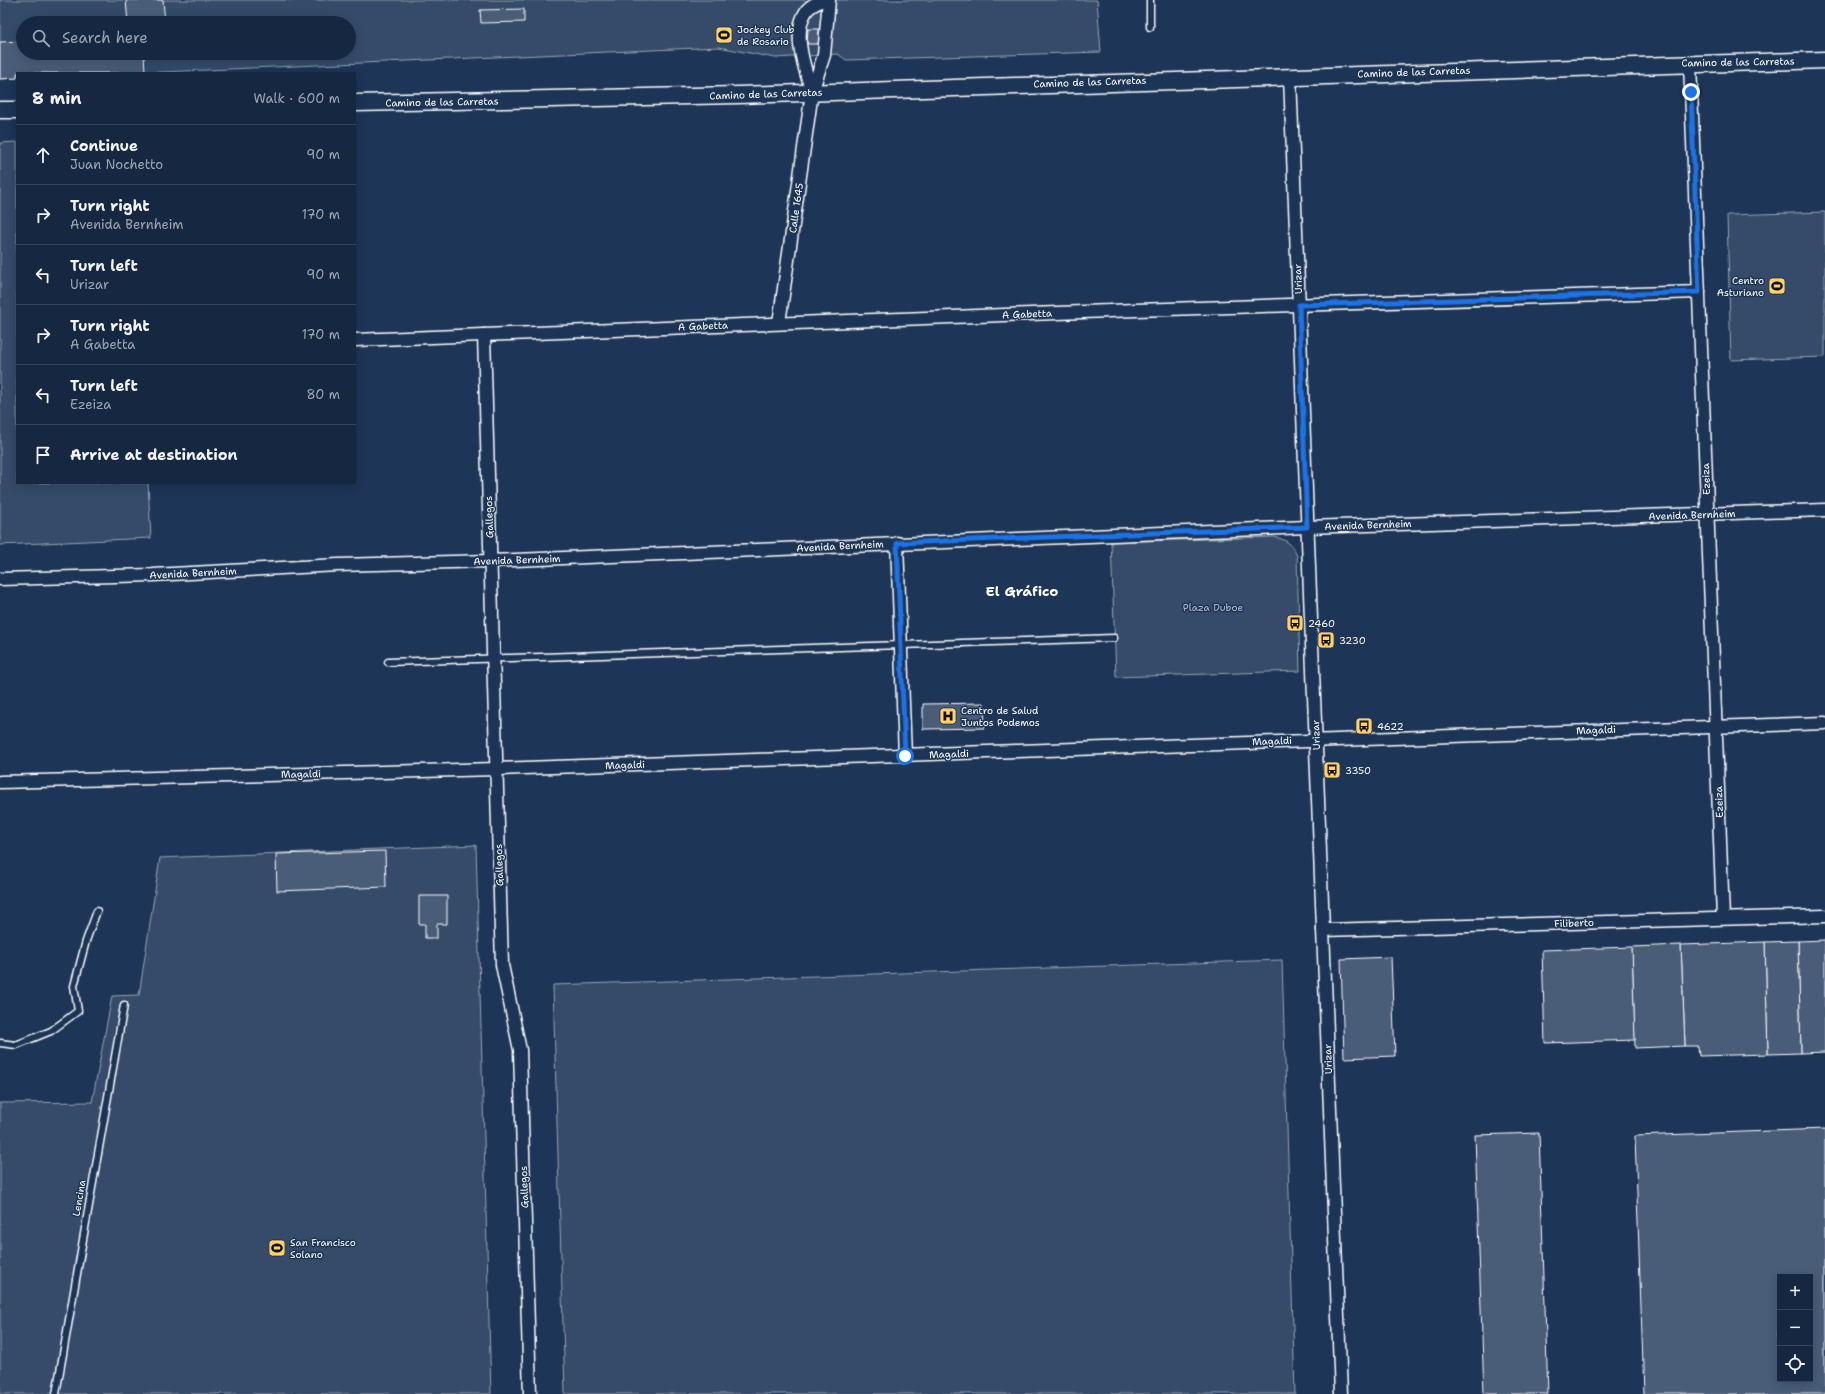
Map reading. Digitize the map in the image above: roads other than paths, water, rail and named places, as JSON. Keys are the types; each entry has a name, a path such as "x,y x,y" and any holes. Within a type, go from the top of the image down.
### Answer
{"street":[{"path":"812,92 801,56 800,27 807,10 822,0"},
{"path":"812,92 824,55 829,0"},
{"name":"Camino de las Carretas","path":"356,104 738,95 1690,63 1825,60"},
{"name":"Ezeiza","path":"1690,63 1723,918"},
{"name":"Urizar","path":"1290,76 1341,1394"},
{"name":"Calle 1645","path":"780,324 812,92"},
{"path":"0,110 16,110"},
{"name":"A Gabetta","path":"356,340 1299,305 1699,292"},
{"name":"Gallegos","path":"484,335 502,965 520,1050 530,1394"},
{"name":"Avenida Bernheim","path":"0,579 153,575 338,565 490,561 1307,527 1825,510"},
{"path":"897,543 905,756"},
{"name":"Magaldi","path":"0,782 496,769 905,756 1316,740 1825,723"},
{"name":"Filiberto","path":"1323,930 1825,916"}],"lane":[{"path":"1150,0 1150,27"},
{"path":"388,662 1114,638"},
{"path":"0,1043 16,1045 51,1032 78,1011 74,986 86,941 97,911"},
{"name":"Lencina","path":"56,1394 124,1005"}],"place":[{"name":"Jockey Club de Rosario","path":"724,35"},
{"name":"Centro Asturiano","path":"1777,286"},
{"name":"2460","path":"1295,623"},
{"name":"3230","path":"1326,640"},
{"name":"Centro de Salud Juntos Podemos","path":"948,716"},
{"name":"4622","path":"1364,726"},
{"name":"3350","path":"1332,770"},
{"name":"San Francisco Solano","path":"277,1248"}],"district":[{"name":"El Gráfico","path":"1022,591"}],"park label":[{"name":"Plaza Duboe","path":"1213,607"}]}
